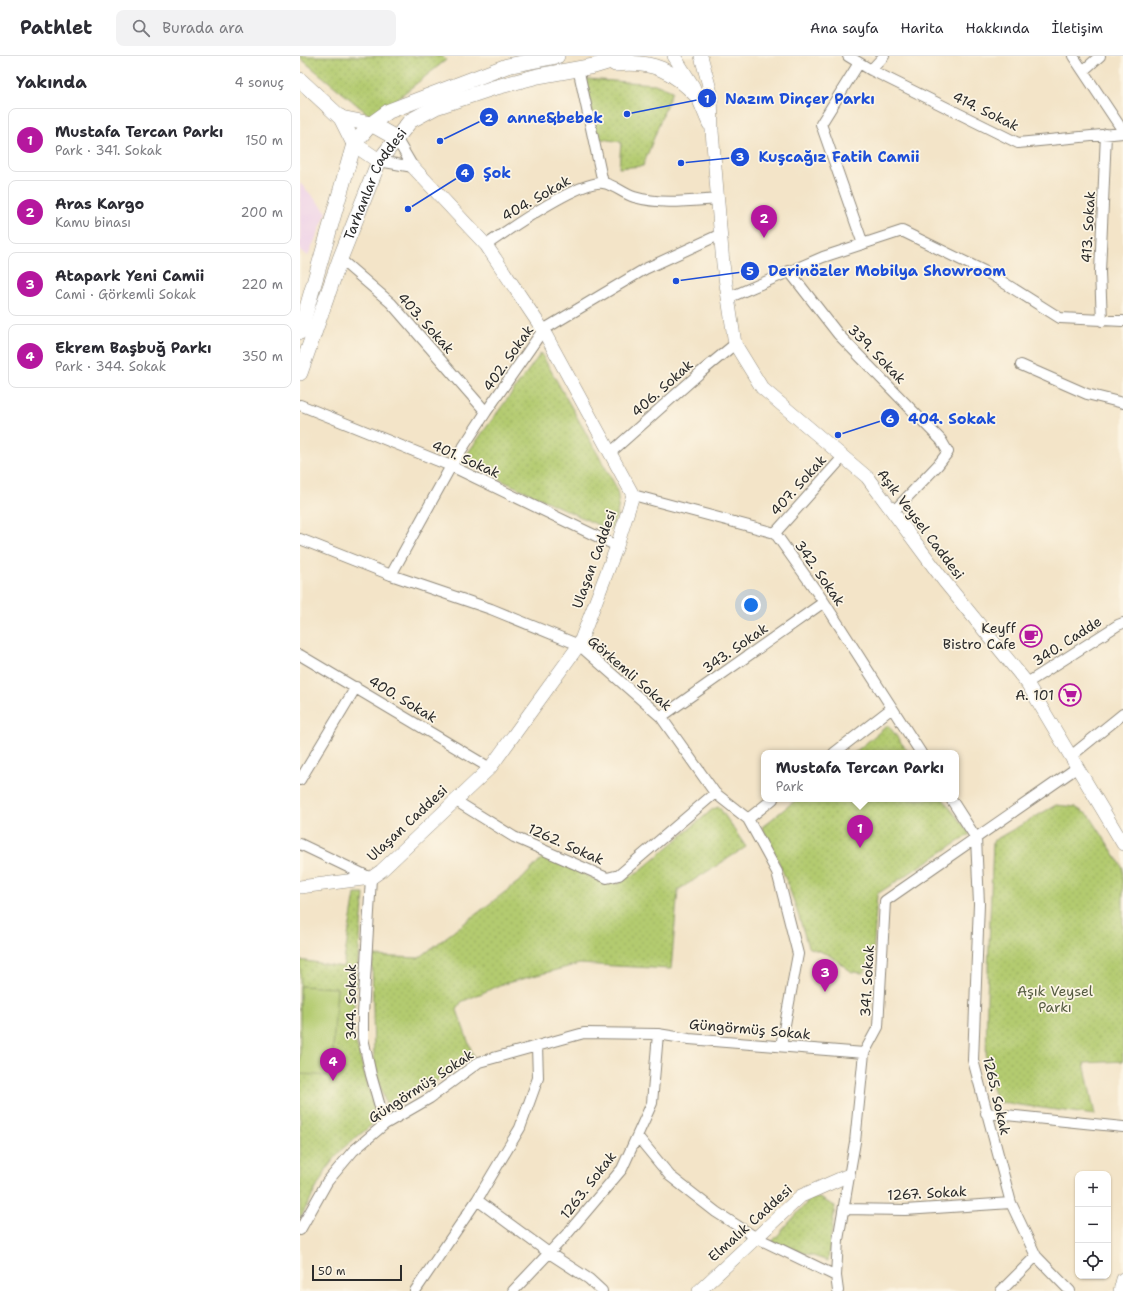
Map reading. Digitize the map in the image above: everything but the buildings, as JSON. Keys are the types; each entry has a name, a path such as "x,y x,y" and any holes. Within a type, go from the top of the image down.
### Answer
{"main road":[{"name":"Tarhanlar Caddesi","path":"300,332 354,144 371,124 389,111 505,61 557,56"},
{"name":"Tarhanlar Caddesi","path":"300,373 340,259 379,161 410,121 436,107 493,88 578,68 594,66 627,56"},
{"path":"594,66 630,62 658,67 684,81 698,97"},
{"path":"300,80 341,118 354,144 379,161"},
{"path":"341,118 371,124 396,138"}],"street":[{"name":"Aşık Veysel Caddesi","path":"674,56 698,97 712,131"},
{"name":"Aşık Veysel Caddesi","path":"702,56 712,93 712,131 721,234 735,344 762,388 867,477 944,581 1027,683 1123,844"},
{"name":"414. Sokak","path":"848,56 870,70 1018,143 1123,132"},
{"path":"870,70 884,56"},
{"path":"1073,56 1123,132"},
{"path":"1083,71 1100,56"},
{"path":"859,63 821,124 863,244"},
{"path":"578,68 603,183 632,197 662,203 718,199"},
{"name":"413. Sokak","path":"1102,321 1100,272 1106,134"},
{"path":"396,138 413,167 486,244 544,330 633,495 775,533"},
{"path":"379,161 413,167"},
{"name":"404. Sokak","path":"486,244 547,205 582,187 603,183"},
{"path":"728,298 823,257 902,230 990,274 1060,318 1102,321 1123,320"},
{"name":"402. Sokak","path":"391,575 451,466 486,412 544,330 645,269 721,234"},
{"name":"403. Sokak","path":"340,259 391,303 486,412"},
{"name":"339. Sokak","path":"789,271 838,334 941,440 948,452 893,512"},
{"name":"406. Sokak","path":"610,453 701,372 735,344"},
{"path":"1021,365 1087,394 1123,403"},
{"name":"401. Sokak","path":"300,405 451,466 617,546"},
{"name":"407. Sokak","path":"775,533 843,457"},
{"name":"Ulaşan Caddesi","path":"300,887 371,878 381,871 490,768 579,645 617,546 633,495"},
{"name":"342. Sokak","path":"775,533 824,602 919,750"},
{"name":"Görkemli Sokak","path":"300,539 391,575 491,609 579,645 661,717 715,793 748,819 777,872 798,954 781,1046"},
{"name":"343. Sokak","path":"661,717 824,602"},
{"name":"340. Cadde","path":"1027,683 1123,623"},
{"name":"400. Sokak","path":"300,654 490,768"},
{"path":"300,780 356,687"},
{"path":"838,750 892,708"},
{"path":"1071,756 1123,714"},
{"name":"341. Sokak","path":"838,1291 836,1276 838,1240 855,1142 864,1053 878,1027 885,901 1078,767"},
{"name":"1262. Sokak","path":"456,801 514,837 607,878 619,875 715,793"},
{"path":"748,819 770,802"},
{"path":"953,802 976,838"},
{"name":"1265. Sokak","path":"976,838 979,904 972,1060 1011,1203 1036,1256 1070,1291"},
{"path":"300,844 371,878"},
{"name":"344. Sokak","path":"371,878 363,1038 371,1075 385,1124"},
{"name":"Güngörmüş Sokak","path":"300,1230 327,1182 353,1151 385,1124 430,1098 478,1062 584,1033 658,1034 689,1039 864,1053"},
{"name":"1263. Sokak","path":"513,1291 549,1253 622,1168 638,1137 652,1103 658,1034"},
{"path":"415,1291 477,1200 520,1128 538,1078 537,1046"},
{"path":"986,1113 1123,1128"},
{"path":"638,1137 670,1176 716,1212 755,1237 836,1276"},
{"name":"Elmalık Caddesi","path":"699,1291 755,1237 801,1196 849,1175"},
{"path":"477,1200 549,1253 588,1279 602,1291"},
{"name":"1267. Sokak","path":"844,1210 905,1210 1011,1203"},
{"path":"1001,1291 1036,1256"},
{"path":"1120,1291 1123,1279"}],"shaded area":[{"path":"300,183 327,212 308,256 300,251"}],"green space":[{"path":"300,56 442,56 446,60 373,118 300,58"},
{"path":"586,79 655,84 672,91 643,166 619,168 621,142 596,138"},
{"path":"541,353 615,485 618,497 618,508 615,519 609,530 464,463 464,458"},
{"path":"888,725 907,750 858,750"},
{"path":"793,802 945,802 970,834 877,894 873,957 864,973 852,972 829,955 808,947 788,886 762,827"},
{"name":"Aşık Veysel Parkı","path":"1056,805 1075,807 1090,816 1123,868 1123,1061 1084,1063 1095,1115 997,1102 986,1072 987,997 993,841"},
{"path":"719,807 746,847 678,890 671,969 579,964 503,984 461,1002 457,1010 474,1058 388,1110 379,1083 374,1059 372,956 419,958 522,879 543,857 598,880 618,884 641,870 713,809"},
{"path":"355,894 364,894 352,1028 377,1119 342,1149 327,1168 300,1219 300,960 343,967"},
{"path":"300,986 337,988 331,1076 300,1074"},
{"path":"819,1198 835,1206 828,1261 772,1242 810,1199"}],"place":[{"name":"Nazım Dinçer Parkı","path":"627,114"},
{"name":"anne&bebek","path":"440,141"},
{"name":"Kuşcağız Fatih Camii","path":"681,163"},
{"name":"Şok","path":"408,209"},
{"name":"Aras Kargo","path":"764,238"},
{"name":"Derinözler Mobilya Showroom","path":"676,281"},
{"name":"404. Sokak","path":"838,435"},
{"name":"Keyff Bistro Cafe","path":"1031,636"},
{"name":"A. 101","path":"1070,695"},
{"name":"Mustafa Tercan Parkı","path":"860,848"},
{"name":"Atapark Yeni Camii","path":"825,992"},
{"name":"Ekrem Başbuğ Parkı","path":"333,1081"}]}
